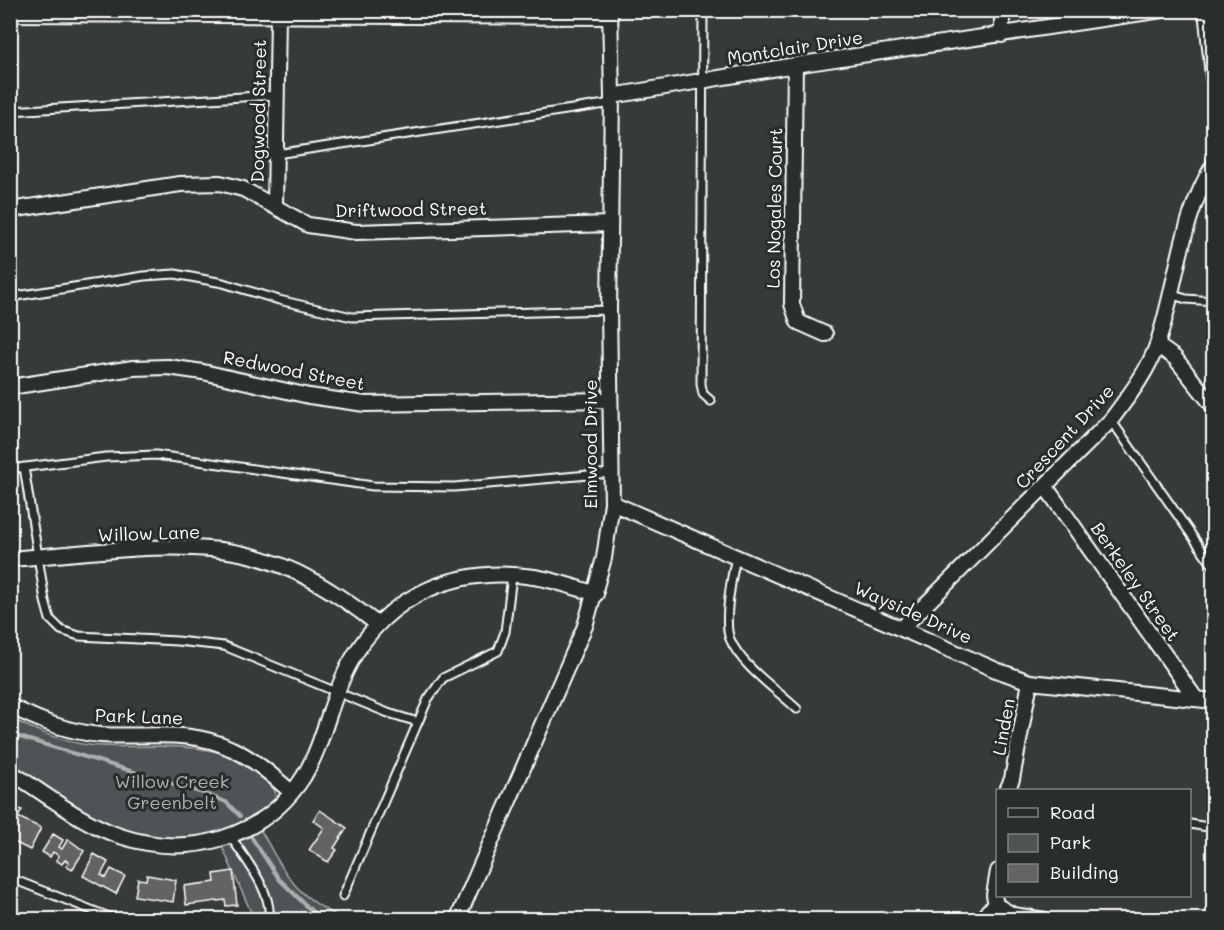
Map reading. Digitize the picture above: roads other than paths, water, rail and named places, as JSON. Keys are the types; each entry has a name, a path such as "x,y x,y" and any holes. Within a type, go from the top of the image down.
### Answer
{"street":[{"path":"1002,10 1002,35"},
{"name":"Montclair Drive","path":"612,99 795,65 1162,10"},
{"path":"1206,10 1214,85"},
{"path":"10,14 278,16 610,14"},
{"name":"Elmwood Drive","path":"457,920 585,626 596,594 612,503 609,399 612,99 610,14"},
{"name":"Dogwood Street","path":"275,206 278,16"},
{"name":"Los Nogales Court","path":"795,65 792,304 798,322 825,334"},
{"name":"Crescent Drive","path":"902,628 1111,420 1131,394 1157,345 1195,204 1214,164"},
{"name":"Driftwood Street","path":"10,210 180,184 210,183 243,189 308,225 356,232 609,224"},
{"path":"1157,345 1186,370 1214,407"},
{"name":"Redwood Street","path":"10,387 133,368 168,367 203,372 309,396 365,404 609,399"},
{"name":"Berkeley Street","path":"1045,486 1196,699"},
{"name":"Wayside Drive","path":"612,503 996,670 1030,682 1214,701"},
{"name":"Willow Lane","path":"10,558 184,547 244,554 312,579 338,594 377,624"},
{"path":"10,772 118,836 171,846 199,845 231,837 261,820 291,792 303,777 315,753 337,691 350,663 377,624 404,602 429,587 454,580 512,576 536,578 596,594"},
{"name":"Linden","path":"1011,787 1030,682"},
{"name":"Park Lane","path":"10,706 67,730 100,735 170,734 200,738 232,749 264,769 291,792"},
{"path":"996,883 994,895 996,905 1013,915 1045,920"},
{"path":"986,920 988,911 996,905"}],"lane":[{"path":"703,10 701,384 703,394 711,401"},
{"path":"10,111 277,95"},
{"path":"276,154 612,99"},
{"path":"10,297 144,276 175,274 223,283 279,300 352,317 609,310"},
{"path":"1170,294 1186,299 1214,301"},
{"path":"1111,420 1214,567"},
{"path":"10,469 156,455 373,486 408,487 454,487 611,473"},
{"path":"24,467 50,619 62,630 80,636 224,646 388,713 418,722"},
{"path":"736,556 729,605 729,638 753,670 797,709"},
{"path":"343,896 428,699 443,678 498,651 505,632 512,576"},
{"path":"1191,824 1214,828"},
{"path":"231,837 264,893 271,911 269,920"},
{"path":"10,878 117,920"}],"waterway":[{"path":"10,734 203,793 226,802 240,816"},
{"path":"252,838 279,879 321,920"}],"park label":[{"name":"Willow Creek Greenbelt","path":"172,792"}]}
